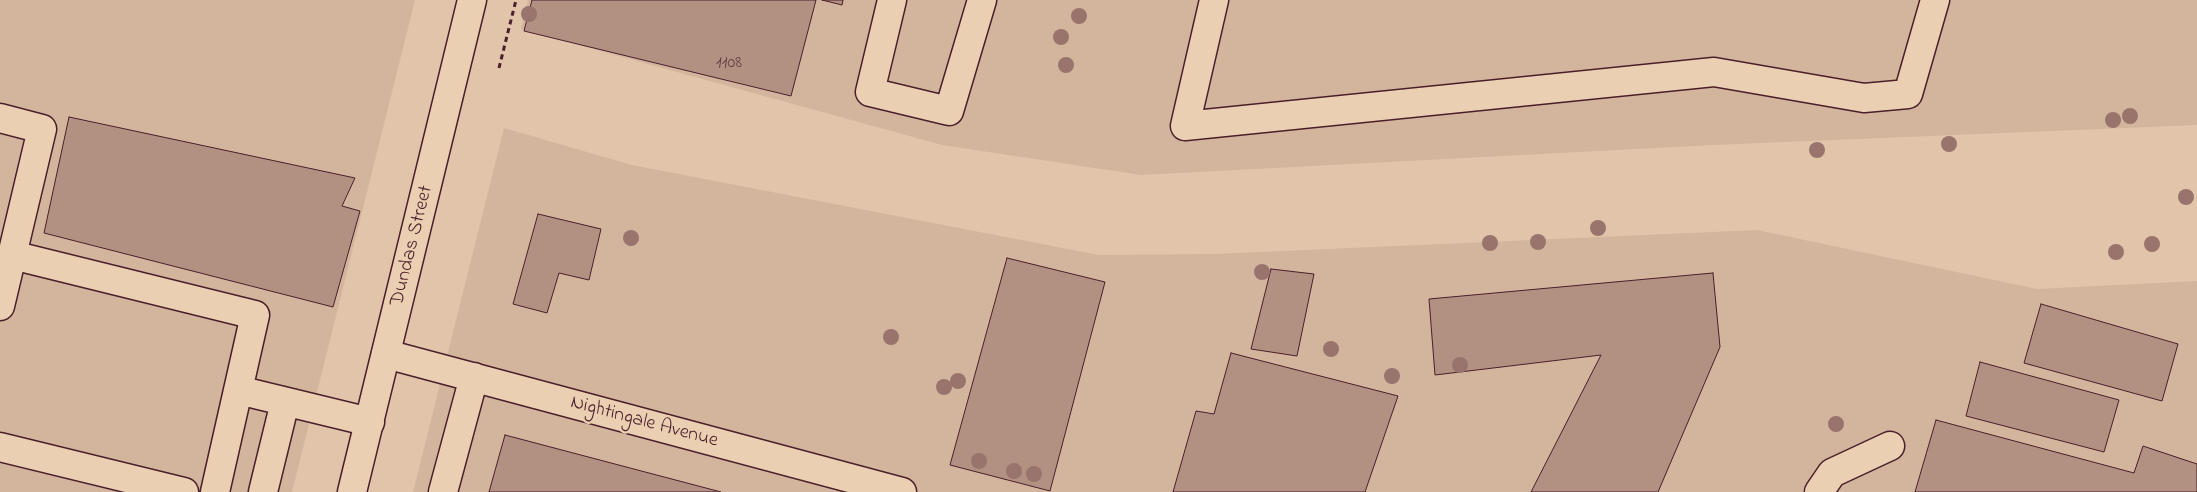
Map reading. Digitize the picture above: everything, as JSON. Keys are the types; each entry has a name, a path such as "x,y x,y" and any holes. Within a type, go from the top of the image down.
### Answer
{"street":[{"name":"Dundas Street","path":"352,492 472,0"},
{"path":"892,0 870,92 949,111 982,0"},
{"path":"1214,0 1184,126 1714,72 1864,98 1908,94 1935,0"},
{"path":"0,118 42,129 0,306"},
{"path":"12,255 255,315 215,492"},
{"name":"Nightingale Avenue","path":"386,354 902,492"},
{"path":"443,492 474,377"},
{"path":"238,390 370,422"},
{"path":"263,492 285,402"},
{"path":"1819,492 1832,473 1890,446"},
{"path":"0,447 184,492"}],"path":[{"path":"499,68 516,0"}],"shaded area":[{"path":"0,0 415,0 292,492 0,492"},
{"path":"528,0 2197,0 2197,125 1713,145 1141,175 942,145 521,29"},
{"path":"504,128 632,165 1099,255 1214,254 1757,230 2037,289 2197,281 2197,492 413,492"}],"building":[{"path":"532,0 816,0 791,96 524,31"},
{"path":"822,0 843,0 842,5"},
{"path":"69,117 355,178 342,206 360,211 333,307 44,233"},
{"path":"538,214 601,229 589,280 559,273 547,313 513,304"},
{"path":"1007,258 1105,282 1050,491 950,465"},
{"path":"1271,269 1314,274 1297,356 1251,349"},
{"path":"1713,273 1720,347 1658,492 1531,492 1601,355 1435,375 1429,299"},
{"path":"2041,304 2178,344 2162,401 2024,363"},
{"path":"1231,353 1398,396 1365,492 1173,492 1196,411 1214,414"},
{"path":"1980,362 2119,400 2104,452 1966,416"},
{"path":"1936,420 2134,473 2143,446 2197,464 2197,492 1915,492"},
{"path":"505,435 721,492 489,492"}]}
